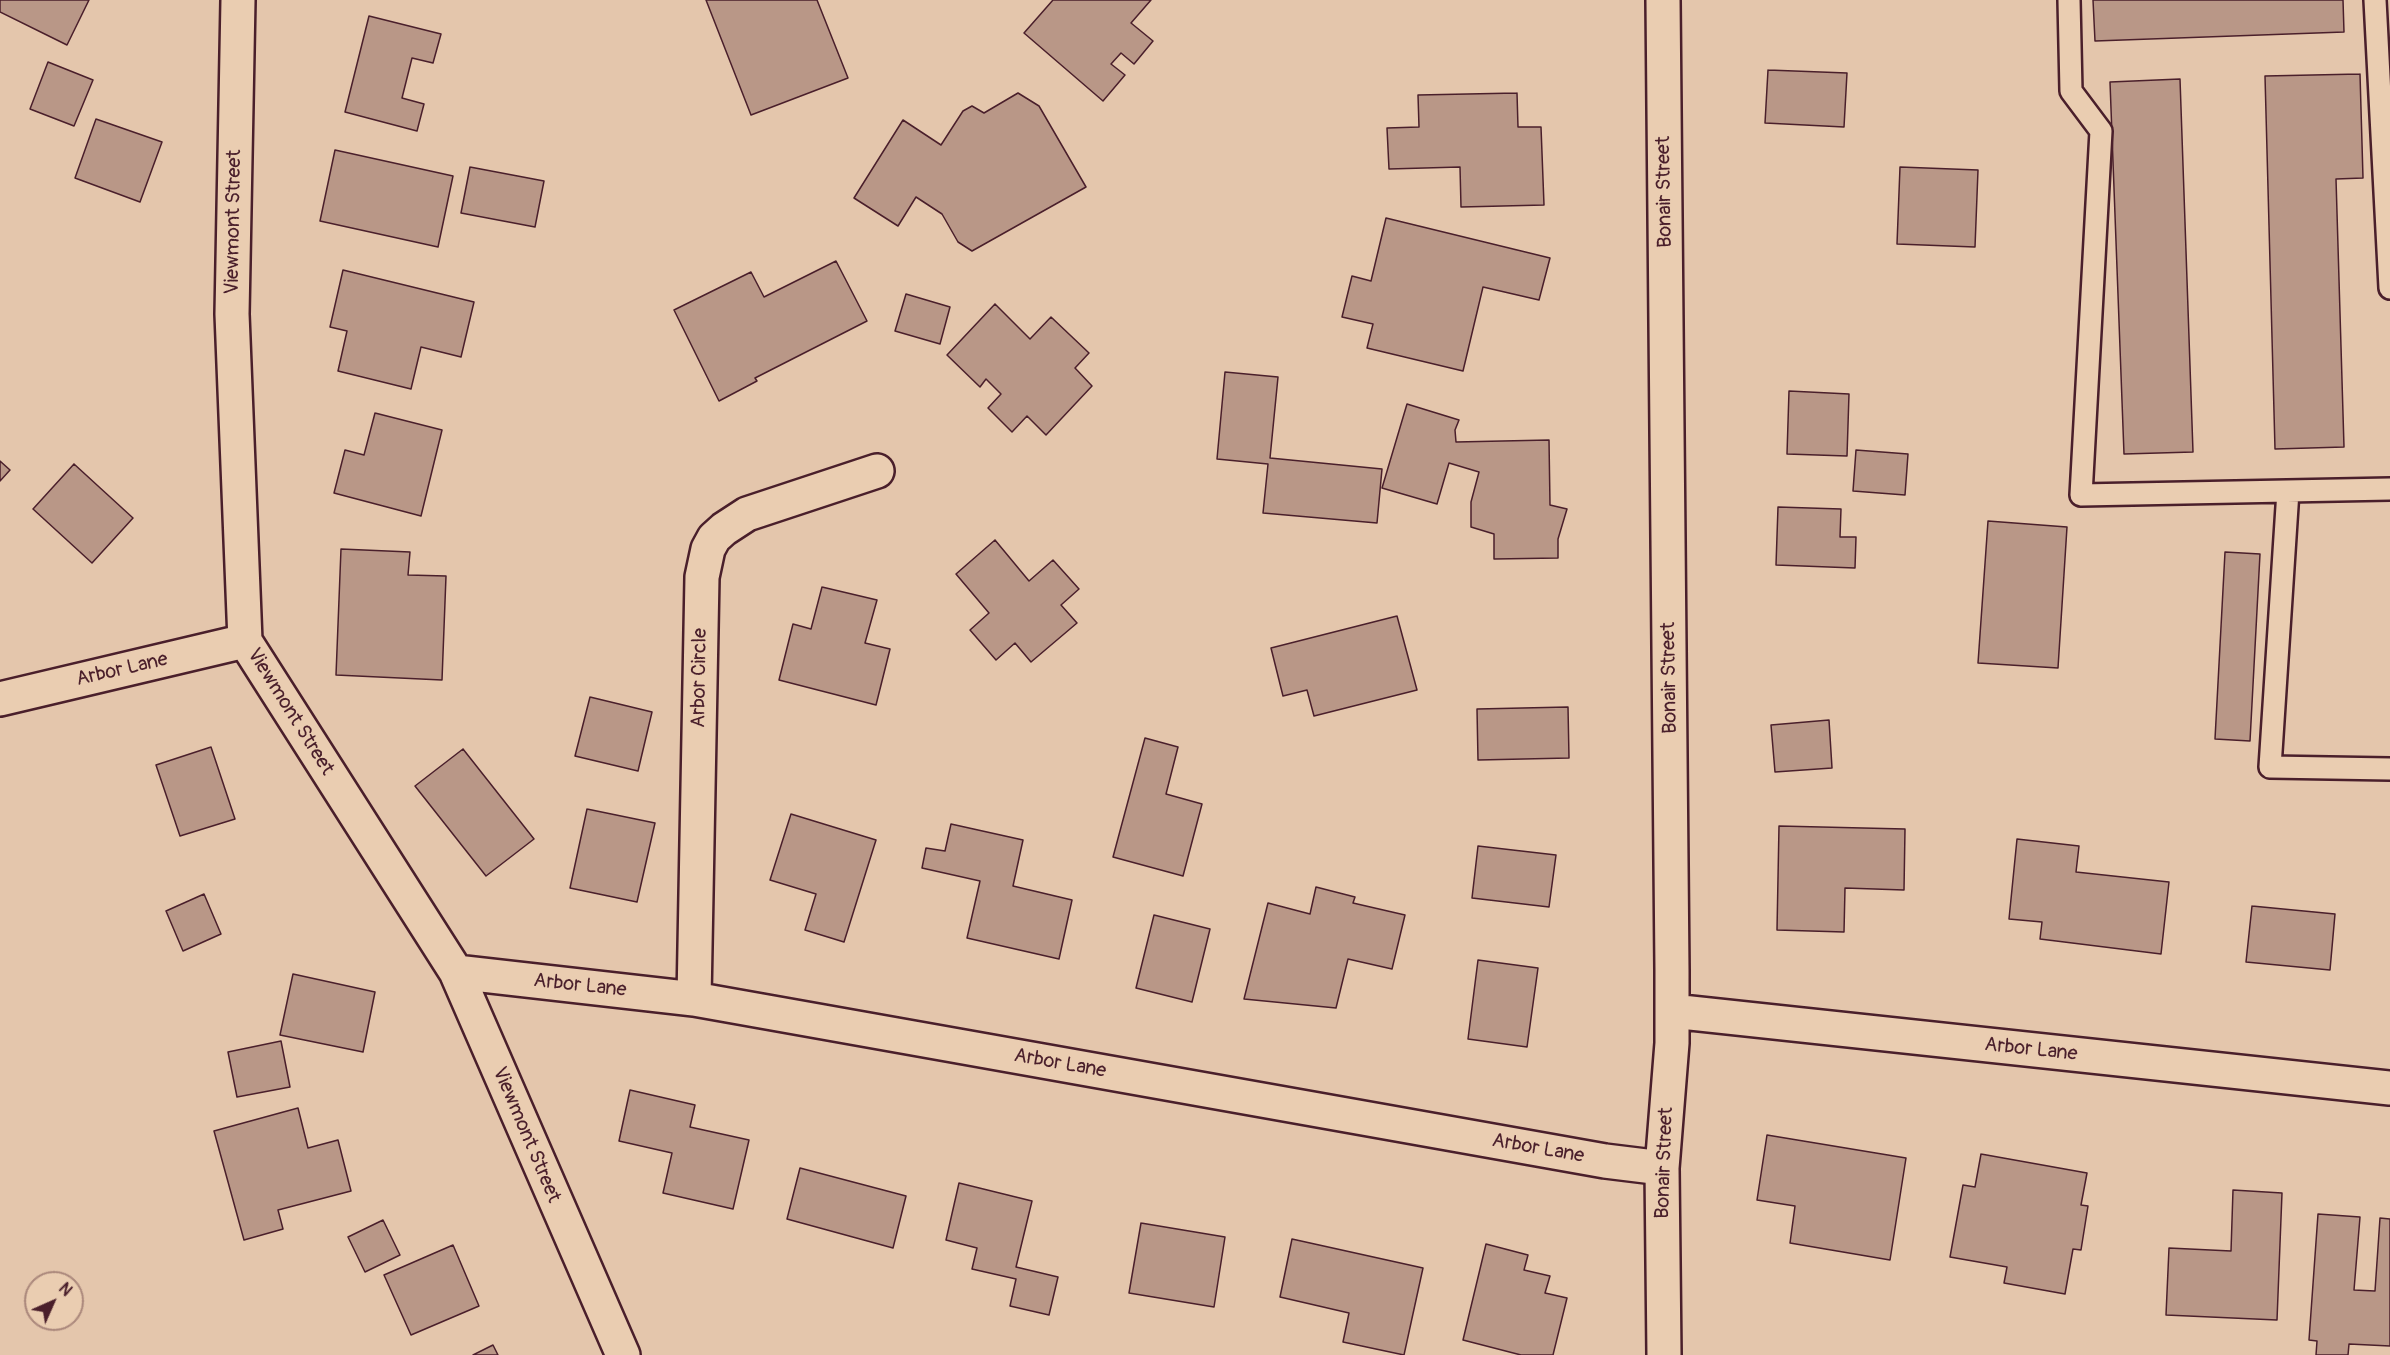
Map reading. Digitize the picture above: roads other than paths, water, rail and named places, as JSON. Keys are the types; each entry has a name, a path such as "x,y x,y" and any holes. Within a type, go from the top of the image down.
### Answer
{"street":[{"name":"Viewmont Street","path":"238,0 232,314 245,641 456,972 623,1355"},
{"name":"Bonair Street","path":"1663,0 1672,1011 1662,1168 1664,1355"},
{"name":"Arbor Circle","path":"694,999 702,578 708,549 714,538 724,528 747,514 877,471"},
{"name":"Arbor Lane","path":"0,699 245,641"},
{"name":"Arbor Lane","path":"456,972 694,999 1605,1161 1662,1168"},
{"name":"Arbor Lane","path":"1672,1011 2390,1088"}],"lane":[{"path":"2069,0 2071,91 2101,131 2081,495 2390,489"},
{"path":"2375,0 2390,288"},
{"path":"2288,491 2270,767 2390,769"}]}
